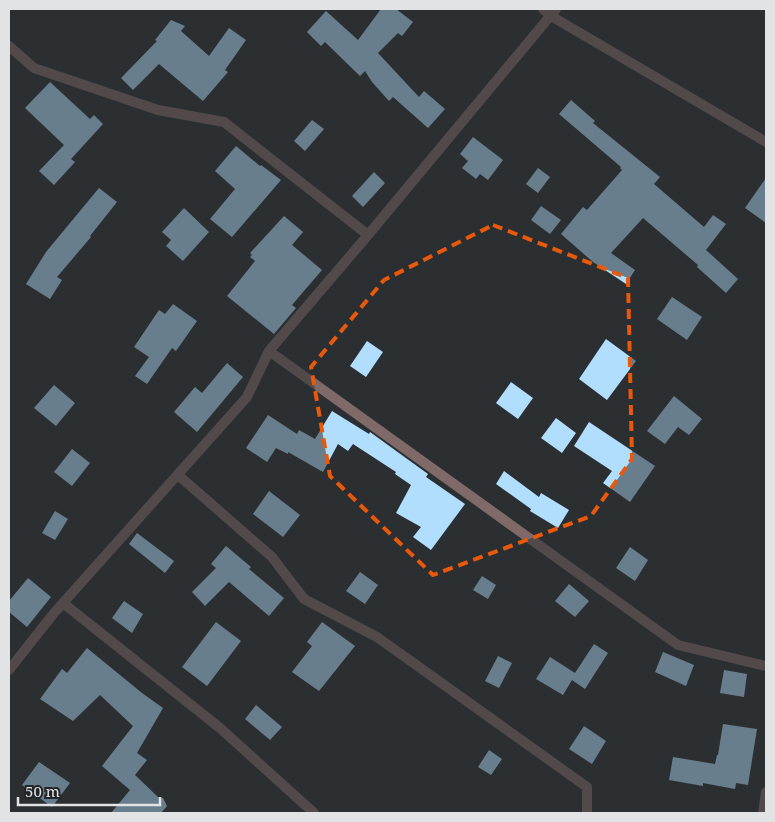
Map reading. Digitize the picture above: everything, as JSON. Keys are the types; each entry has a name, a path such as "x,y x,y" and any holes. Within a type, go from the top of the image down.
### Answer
{"street":[{"path":"9,670 63,603 247,397 269,351 368,235 550,11 766,142"},
{"path":"9,46 34,68 158,110 224,122 368,235"},
{"path":"269,351 678,645 766,666"},
{"path":"178,475 272,557 304,599 376,637 587,787 587,813"},
{"path":"63,603 220,728 314,813"},
{"path":"763,813 766,792"}],"highlighted area":[{"path":"493,225 628,278 632,459 591,516 433,575 330,476 311,367 384,280"}],"building":[{"path":"381,9 396,9 413,22 402,36 398,33 378,53 419,97 424,91 445,109 428,128 393,97 389,101 365,71 360,76 325,42 321,46 307,32 326,11 358,40"},
{"path":"171,20 185,26 181,31 209,56 229,28 246,40 225,70 228,72 203,101 159,64 133,90 121,78 157,41 155,40"},
{"path":"50,82 90,119 94,115 103,124 71,159 75,162 54,185 39,171 64,145 25,108"},
{"path":"571,100 595,121 593,123 660,177 654,184 704,227 713,215 726,224 706,250 738,279 726,293 697,267 698,265 643,218 611,253 635,270 626,284 593,262 561,234 583,207 587,210 622,170 621,167 559,114"},
{"path":"312,120 324,129 305,151 294,141"},
{"path":"473,137 503,160 488,180 480,174 476,179 462,168 468,161 460,154"},
{"path":"236,146 281,180 232,237 210,219 235,189 215,171"},
{"path":"538,168 550,177 538,193 526,184"},
{"path":"374,172 385,183 363,207 352,196"},
{"path":"766,178 766,223 745,208"},
{"path":"99,188 117,202 91,237 57,277 62,280 50,299 26,284 46,252"},
{"path":"541,206 561,220 550,234 531,220"},
{"path":"184,208 209,232 183,261 166,246 171,240 162,232"},
{"path":"284,216 303,232 292,245 322,270 292,305 296,308 274,334 227,296 255,261 250,257 252,255 250,253"},
{"path":"672,297 702,317 687,340 657,319"},
{"path":"173,304 197,321 176,351 172,348 147,384 135,376 149,357 134,347 159,310 165,314"},
{"path":"606,339 636,361 607,400 579,379"},
{"path":"367,341 383,352 366,377 350,366"},
{"path":"227,363 243,377 197,432 174,412 195,387 202,393"},
{"path":"511,382 533,398 518,419 496,403"},
{"path":"54,385 75,403 56,426 34,408"},
{"path":"674,396 702,419 689,435 678,427 665,444 647,431"},
{"path":"332,411 369,434 370,432 428,474 426,477 465,504 431,550 413,537 421,527 396,513 411,485 395,474 396,472 353,444 348,451 338,444 323,472 288,452 288,454 276,448 267,462 246,448 268,415 297,434 299,430 315,439"},
{"path":"556,418 576,433 562,453 541,438"},
{"path":"589,422 655,466 630,502 603,483 612,471 574,446"},
{"path":"72,449 90,463 72,486 54,472"},
{"path":"504,471 539,497 541,493 569,510 558,528 530,511 531,509 496,484"},
{"path":"269,491 300,515 283,537 253,514"},
{"path":"55,511 68,519 55,540 42,533"},
{"path":"137,533 174,561 165,573 129,544"},
{"path":"226,546 251,567 249,569 284,598 269,616 229,582 205,606 192,592 216,568 211,564"},
{"path":"630,547 648,560 635,581 616,568"},
{"path":"360,572 378,585 365,604 346,591"},
{"path":"482,576 496,585 488,599 473,590"},
{"path":"28,578 51,597 27,627 9,612 9,601"},
{"path":"569,584 589,601 575,617 555,601"},
{"path":"124,601 143,614 132,633 112,618"},
{"path":"216,622 241,641 207,686 182,667"},
{"path":"322,622 355,646 319,691 292,672 312,646 307,642"},
{"path":"594,644 608,653 585,689 572,680 563,695 536,679 550,657 575,673"},
{"path":"87,648 163,708 137,753 147,760 135,775 158,797 163,798 167,806 161,813 111,813 130,790 102,766 133,726 100,695 73,721 40,699 62,669 67,673"},
{"path":"663,652 694,665 686,686 655,672"},
{"path":"498,656 512,663 499,688 485,681"},
{"path":"724,670 747,674 744,697 720,693"},
{"path":"256,705 282,727 270,740 245,719"},
{"path":"723,724 757,729 748,785 736,783 735,789 703,783 703,786 669,780 673,757 715,764"},
{"path":"584,726 606,741 592,764 569,749"},
{"path":"489,750 502,759 491,775 478,767"},
{"path":"39,762 70,783 52,807 22,785"}]}
